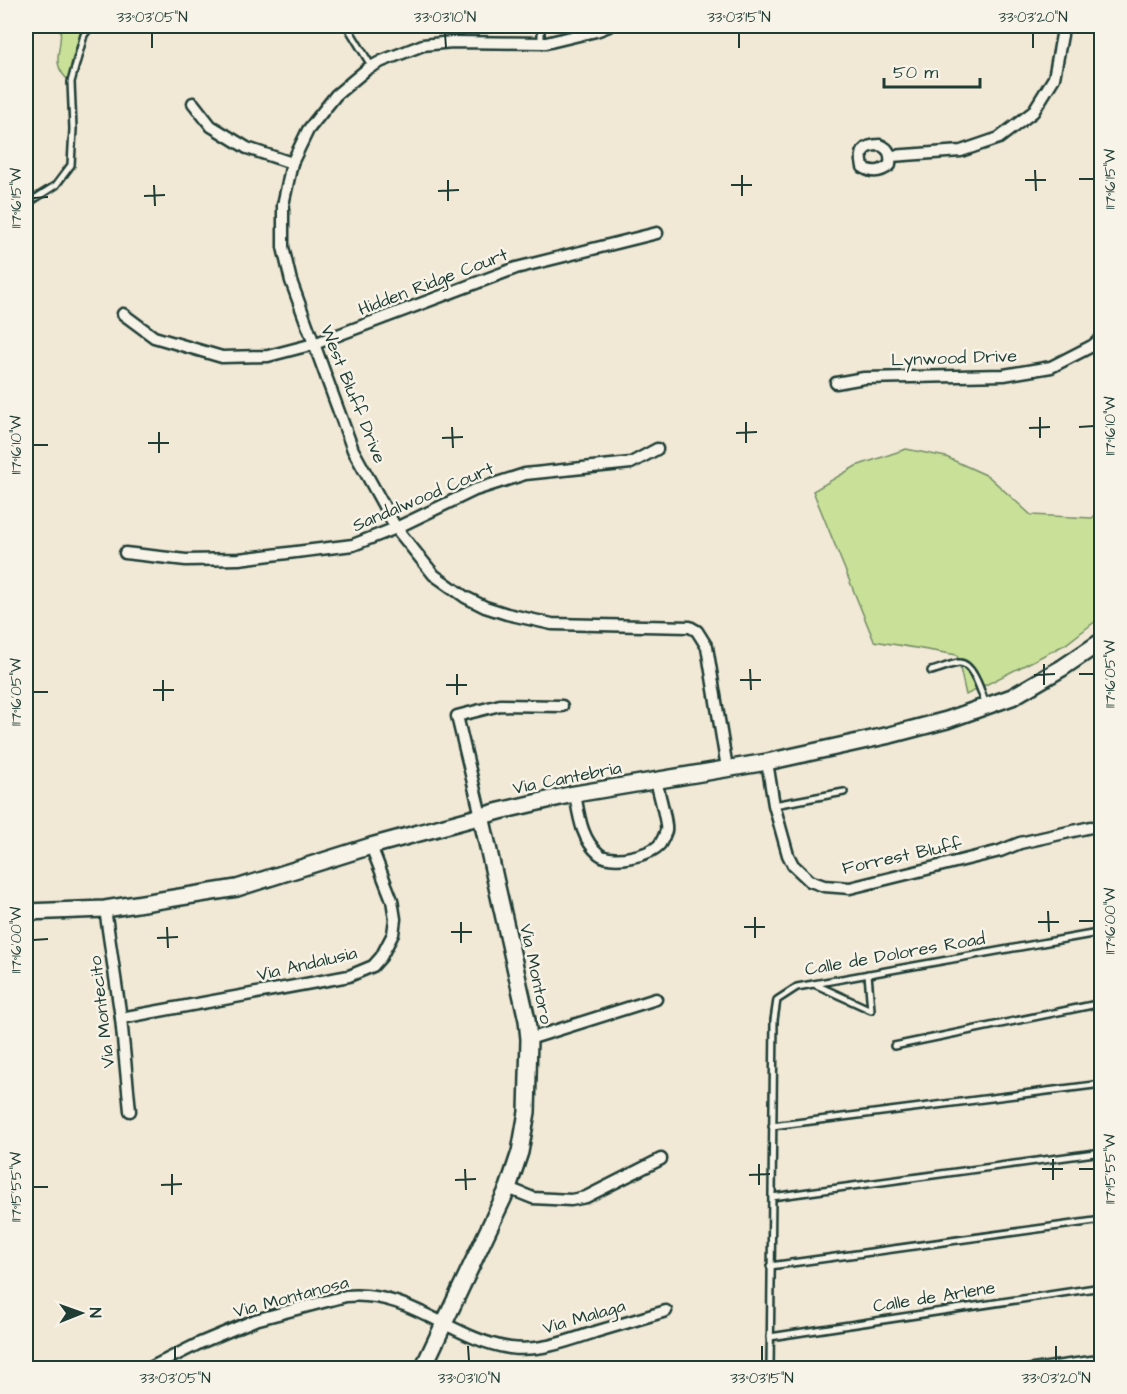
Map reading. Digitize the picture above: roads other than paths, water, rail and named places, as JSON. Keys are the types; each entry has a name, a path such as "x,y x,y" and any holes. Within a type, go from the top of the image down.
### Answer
{"main road":[{"name":"Via Cantebria","path":"26,912 105,909 237,888 371,846 481,816 575,794 767,762 924,726 1012,696 1062,668 1101,641"},
{"name":"Via Montoro","path":"423,1368 508,1188 520,1152 527,1112 529,1039 527,1020 481,816"}],"street":[{"name":"West Bluff Drive","path":"609,26 541,43 452,42 423,45 372,66 336,95 308,130 292,163 284,205 283,247 291,281 353,450 396,528 434,575 465,597 485,607 552,624 690,627 697,631 707,647 727,768"},
{"path":"891,156 961,151 999,138 1033,112 1054,78 1062,35 1061,26"},
{"path":"193,103 211,126 247,148 292,163"},
{"name":"Hidden Ridge Court","path":"123,314 154,337 222,357 267,356 314,344 516,268 657,232"},
{"name":"Lynwood Drive","path":"836,383 864,378 1004,375 1051,367 1092,346 1101,338"},
{"name":"Sandalwood Court","path":"125,553 186,560 239,559 353,545 396,528 475,490 525,474 631,463 657,448"},
{"name":"Via Montoro","path":"481,816 457,716 500,705 562,706"},
{"name":"Forrest Bluff","path":"767,762 774,805 788,855 793,865 810,881 824,886 850,888 1000,852 1020,843 1091,827"},
{"path":"575,794 584,836 597,853 606,858 624,858 646,853 660,844 666,829 656,780"},
{"name":"Via Andalusia","path":"121,1018 349,976 373,966 381,957 393,934 394,919 392,900 371,846"},
{"name":"Via Montecito","path":"105,909 121,1018 130,1111"},
{"path":"529,1039 656,999"},
{"path":"508,1188 533,1198 571,1200 586,1197 661,1159"},
{"name":"Via Montanosa","path":"150,1368 200,1343 255,1320 346,1296 366,1296 399,1302 444,1323"},
{"name":"Via Malaga","path":"444,1323 489,1343 511,1348 530,1348 553,1345 666,1311"}],"lane":[{"path":"26,208 28,203 56,185 71,165 73,129 71,82 84,35 91,26"},
{"path":"347,26 372,66"},
{"path":"541,26 541,43"},
{"path":"931,671 958,663 965,664 972,670 987,706"},
{"path":"774,805 844,792"},
{"name":"Calle de Dolores Road","path":"770,1368 774,1020 777,1000 797,987 1092,934 1101,938"},
{"path":"814,984 871,1010 868,974"},
{"path":"894,1046 1101,1003"},
{"path":"772,1126 1101,1083"},
{"path":"772,1197 1101,1152"},
{"path":"770,1266 1101,1220"},
{"name":"Calle de Arlene","path":"770,1337 1101,1287"},
{"path":"1029,1368 1101,1358"}]}
